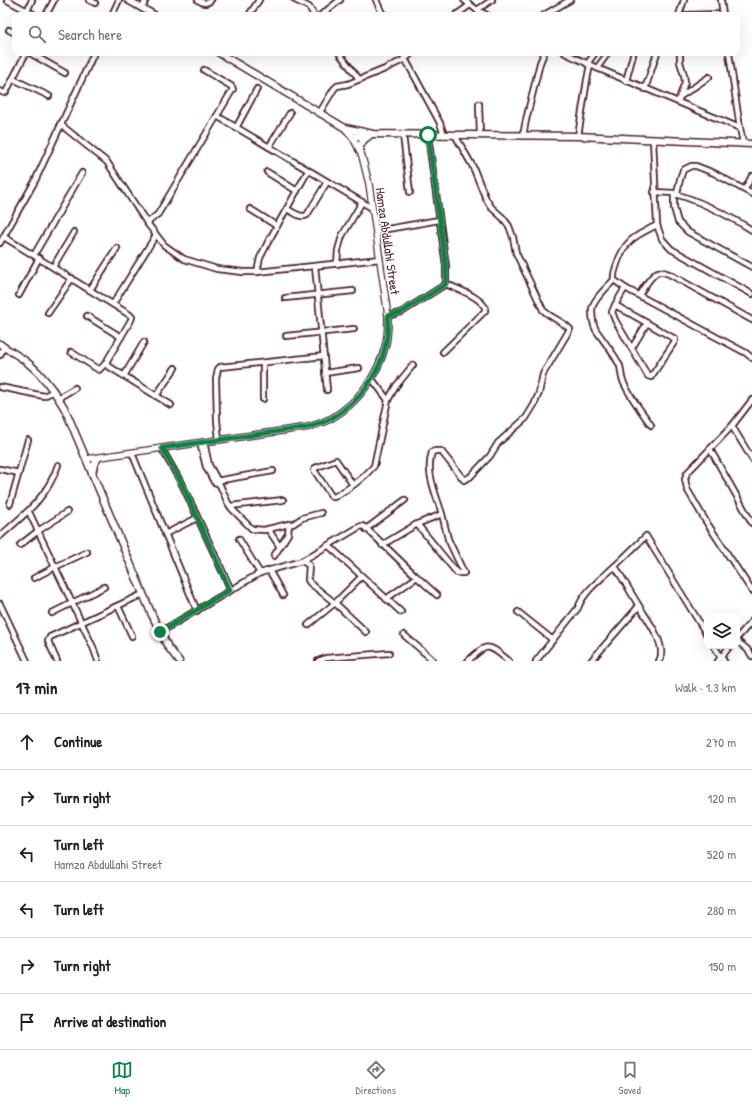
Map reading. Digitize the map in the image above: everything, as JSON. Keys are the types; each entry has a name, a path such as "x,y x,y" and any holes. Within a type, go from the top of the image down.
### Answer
{"main road":[{"path":"128,0 149,12"},
{"path":"226,56 346,128 370,136"},
{"path":"346,128 352,136"},
{"path":"352,136 358,131"},
{"path":"352,136 578,136 752,144"},
{"path":"359,148 361,144 370,136"},
{"path":"2,346 17,355 37,372 54,391 65,409 160,632 168,647 179,661"},
{"path":"92,474 94,465 98,458"}],"street":[{"path":"7,0 27,11 32,0"},
{"path":"48,12 54,0"},
{"path":"88,0 95,3"},
{"path":"113,12 119,0"},
{"path":"142,8 146,0"},
{"path":"198,0 203,3 208,3 211,0"},
{"path":"251,12 259,0"},
{"path":"295,0 309,7 312,12"},
{"path":"306,6 308,0"},
{"path":"325,12 340,0"},
{"path":"376,0 382,12"},
{"path":"464,0 481,12"},
{"path":"477,10 492,0"},
{"path":"549,12 570,0"},
{"path":"680,12 684,0"},
{"path":"721,0 723,12"},
{"path":"460,12 470,5"},
{"path":"0,92 5,93 25,56"},
{"path":"35,56 65,73"},
{"path":"0,243 34,181 93,56"},
{"path":"341,56 359,79"},
{"path":"404,56 440,123 444,135"},
{"path":"320,112 337,86 348,84 385,69 408,56"},
{"path":"523,136 531,98 543,56"},
{"path":"571,56 645,89 740,128"},
{"path":"578,136 589,65 594,56"},
{"path":"596,68 606,56"},
{"path":"626,80 633,56"},
{"path":"645,89 656,56"},
{"path":"678,102 685,82 680,56"},
{"path":"729,56 743,143"},
{"path":"147,223 158,214 217,116 232,87 204,70"},
{"path":"681,96 709,77"},
{"path":"13,80 50,96"},
{"path":"236,128 257,89"},
{"path":"480,104 480,135"},
{"path":"269,147 290,113"},
{"path":"217,116 372,208"},
{"path":"60,124 107,162 156,235 164,245 184,259 217,269 243,272 257,272 380,259"},
{"path":"403,135 410,192"},
{"path":"428,135 446,266 446,284"},
{"path":"418,524 457,573 464,574 448,539 431,478 430,459 432,452 441,451 464,480 470,477 490,456 498,443 526,418 539,393 542,374 570,329 543,310 516,253 509,226 486,198 473,167 455,135"},
{"name":"Hamza Abdullahi Street","path":"86,459 309,427 332,418 362,392 372,379 382,359 388,334 388,316 369,184 359,148 352,136"},
{"path":"653,139 654,192 657,225 662,239 671,249 752,294"},
{"path":"752,194 714,174 696,166 691,166 683,170 675,194 674,208 678,222 688,232 752,267"},
{"path":"257,272 260,258 308,171"},
{"path":"267,172 297,191"},
{"path":"34,255 82,173"},
{"path":"745,189 752,176"},
{"path":"287,209 304,217 307,215 327,182"},
{"path":"654,192 675,194 690,198 752,230"},
{"path":"337,264 338,250 342,236 362,202"},
{"path":"250,209 277,226"},
{"path":"376,231 439,220"},
{"path":"650,425 637,406 625,384 622,378 620,366 601,335 596,330 592,308 597,298 614,280 613,276 626,245 639,234 657,225"},
{"path":"53,267 74,232"},
{"path":"113,304 156,235"},
{"path":"4,237 72,278 132,317 101,369 98,370 71,352"},
{"path":"90,290 117,248"},
{"path":"19,294 39,258"},
{"path":"315,266 327,390"},
{"path":"639,295 658,272 664,272 752,320"},
{"path":"48,312 72,278"},
{"path":"614,280 625,288 746,353 752,358"},
{"path":"388,316 402,312 446,284"},
{"path":"443,352 485,311 483,304 473,297 446,284"},
{"path":"615,305 675,339 651,377 648,376 615,320 612,312 615,305 625,288"},
{"path":"286,298 353,291"},
{"path":"87,316 121,336"},
{"path":"632,348 647,323"},
{"path":"286,336 354,329"},
{"path":"124,376 144,342"},
{"path":"0,355 2,346"},
{"path":"219,440 216,378 218,369 324,356"},
{"path":"263,363 263,399"},
{"path":"105,364 171,406"},
{"path":"353,485 336,460 315,468 314,470 332,497 334,497 353,485 374,466 388,400 396,386 413,365"},
{"path":"156,396 175,368"},
{"path":"325,373 359,368"},
{"path":"372,379 388,400"},
{"path":"0,387 44,396 54,391"},
{"path":"58,398 75,388"},
{"path":"752,400 732,426 687,473 685,479 687,489 752,591"},
{"path":"732,426 752,459"},
{"path":"10,504 28,440"},
{"path":"202,442 209,465 230,506 252,529 260,530 293,524 302,518 321,513"},
{"path":"162,448 183,486 230,590"},
{"path":"710,448 752,523"},
{"path":"132,453 197,611"},
{"path":"0,536 29,512 48,489 58,465"},
{"path":"0,469 18,473"},
{"path":"217,482 273,471"},
{"path":"230,506 283,500"},
{"path":"366,529 405,500"},
{"path":"29,512 82,623 98,661"},
{"path":"20,544 67,512"},
{"path":"382,545 418,524 442,514"},
{"path":"165,534 197,518"},
{"path":"274,556 288,534 289,524"},
{"path":"160,632 260,573 302,561 362,526 437,595"},
{"path":"268,529 280,547"},
{"path":"536,661 578,608 581,599 646,536 704,630"},
{"path":"239,539 260,573"},
{"path":"328,545 401,612"},
{"path":"34,578 87,552"},
{"path":"302,561 309,565 308,580 310,583 335,603 366,632"},
{"path":"615,566 656,635 661,647 662,657 660,661"},
{"path":"269,570 283,595"},
{"path":"308,625 335,603 361,576"},
{"path":"386,598 417,577"},
{"path":"52,613 104,587"},
{"path":"57,661 48,639 143,594"},
{"path":"0,604 28,661"},
{"path":"118,606 132,636"},
{"path":"590,661 640,606"},
{"path":"518,612 553,640"},
{"path":"740,636 752,621"},
{"path":"404,635 434,661"},
{"path":"740,643 752,656"},
{"path":"468,661 484,647 489,647 498,652 509,661"},
{"path":"716,649 721,660"},
{"path":"721,660 728,649"},
{"path":"318,661 326,658 389,653"}],"route":[{"path":"160,632 230,590 183,486 162,448 309,427 332,418 362,392 372,379 382,359 388,334 388,316 402,312 446,284 447,274 428,135"}]}
